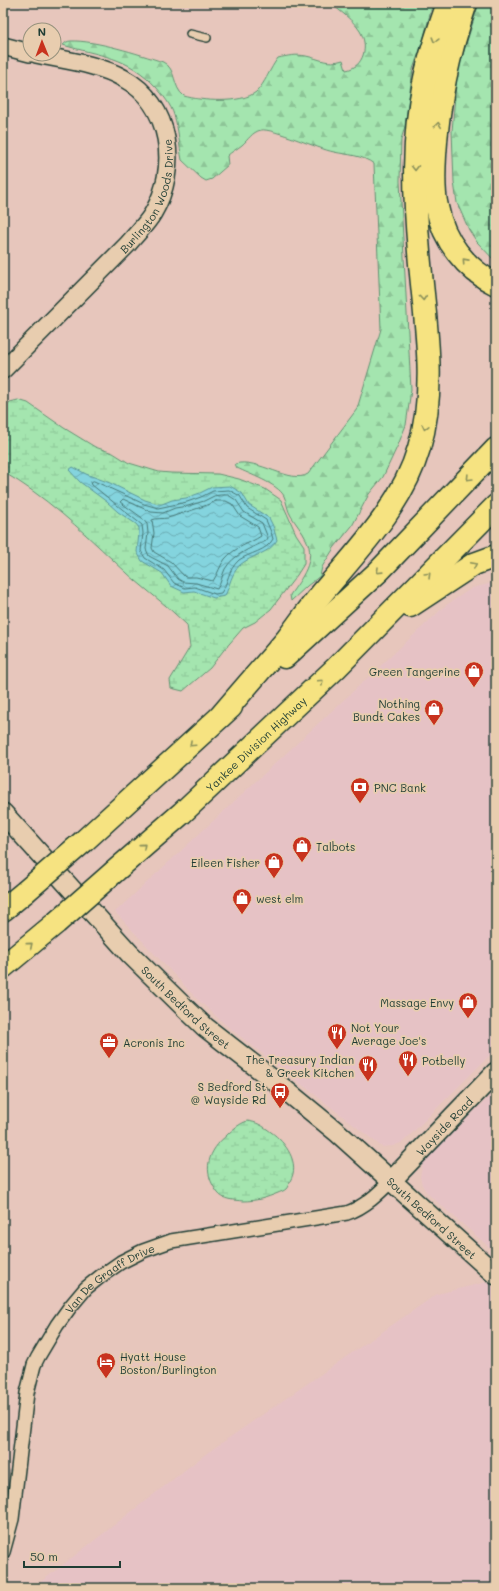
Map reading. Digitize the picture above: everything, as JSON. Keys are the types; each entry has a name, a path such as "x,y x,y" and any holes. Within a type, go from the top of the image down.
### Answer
{"highway":[{"path":"220,717 288,637 316,599 359,549 392,506 412,469 419,449 427,414 429,379 418,243 415,160 417,131 424,82 448,3"},
{"path":"466,3 449,60 440,103 435,153 435,197 441,223 456,250 477,272 496,284"},
{"path":"3,910 84,841 379,571 496,449"},
{"name":"Yankee Division Highway","path":"3,968 199,797 336,668 496,506"},
{"path":"371,633 474,564 496,556"}],"main road":[{"name":"South Bedford Street","path":"3,813 130,954 180,1004 205,1027 283,1088 392,1180 496,1276"},
{"name":"Wayside Road","path":"392,1180 496,1072"}],"street":[{"path":"3,46 22,51"},
{"name":"Burlington Woods Drive","path":"3,370 108,264 147,222 161,195 169,165 168,145 163,125 148,99 134,84 115,74 62,61"},
{"name":"Van De Graaff Drive","path":"3,1552 12,1519 27,1393 34,1365 70,1307 86,1288 111,1268 155,1246 182,1239 347,1213 378,1194 392,1180"}],"lane":[{"path":"190,34 207,38"}],"shaded area":[{"path":"496,582 496,1049 403,1142 393,1146 382,1147 227,1026 196,998 115,912 445,606 472,588"},
{"path":"496,1090 496,1253 428,1194 422,1185 420,1177 423,1162"},
{"path":"487,1282 496,1289 496,1588 33,1588 207,1453 437,1294"}],"green space":[{"path":"330,3 433,3 422,44 413,69 405,126 401,140 400,181 411,390 406,425 383,477 369,494 352,526 334,548 322,567 320,576 291,601 290,595 303,576 309,562 310,554 306,539 290,514 285,498 281,492 270,483 237,468 235,464 253,464 293,476 308,474 357,409 381,329 374,164 360,157 334,152 285,135 267,130 261,130 253,134 242,145 230,153 227,156 228,165 212,179 206,181 182,160 177,126 173,111 156,87 135,69 124,63 112,58 63,45 70,41 81,41 117,48 142,55 163,62 167,65 173,73 180,92 184,96 210,100 231,100 249,96 256,92 278,58 299,55 328,62 343,60 346,70 357,65 363,55 363,37 354,23"},
{"path":"479,3 496,3 496,262 477,242 469,230 457,203 454,182 452,131 457,73"},
{"path":"18,400 28,403 95,447 113,453 129,463 159,472 218,474 239,479 265,489 281,500 296,534 304,546 304,564 271,609 255,622 243,628 210,668 183,691 171,688 170,680 190,647 187,625 61,513 33,491 3,472 3,409 10,402"},
{"path":"247,1121 263,1126 276,1136 286,1147 293,1160 294,1167 288,1186 283,1191 261,1199 243,1201 229,1199 220,1195 213,1185 208,1169 211,1155 220,1141 236,1127"}],"water":[{"path":"73,467 145,500 158,504 186,498 212,487 230,486 242,493 249,505 269,518 277,540 270,548 244,562 237,568 225,596 214,598 194,591 184,592 171,586 162,573 142,561 137,552 139,528 136,524 80,482 69,470"}],"place":[{"name":"Green Tangerine","path":"474,688"},
{"name":"Nothing Bundt Cakes","path":"434,726"},
{"name":"PNC Bank","path":"360,804"},
{"name":"Talbots","path":"302,863"},
{"name":"Eileen Fisher","path":"274,879"},
{"name":"west elm","path":"242,915"},
{"name":"Massage Envy","path":"468,1019"},
{"name":"Not Your Average Joe's","path":"337,1050"},
{"name":"Acronis Inc","path":"109,1059"},
{"name":"Potbelly","path":"408,1077"},
{"name":"The Treasury Indian & Greek Kitchen","path":"368,1082"},
{"name":"S Bedford St @ Wayside Rd","path":"280,1109"},
{"name":"Hyatt House Boston/Burlington","path":"106,1379"}]}
